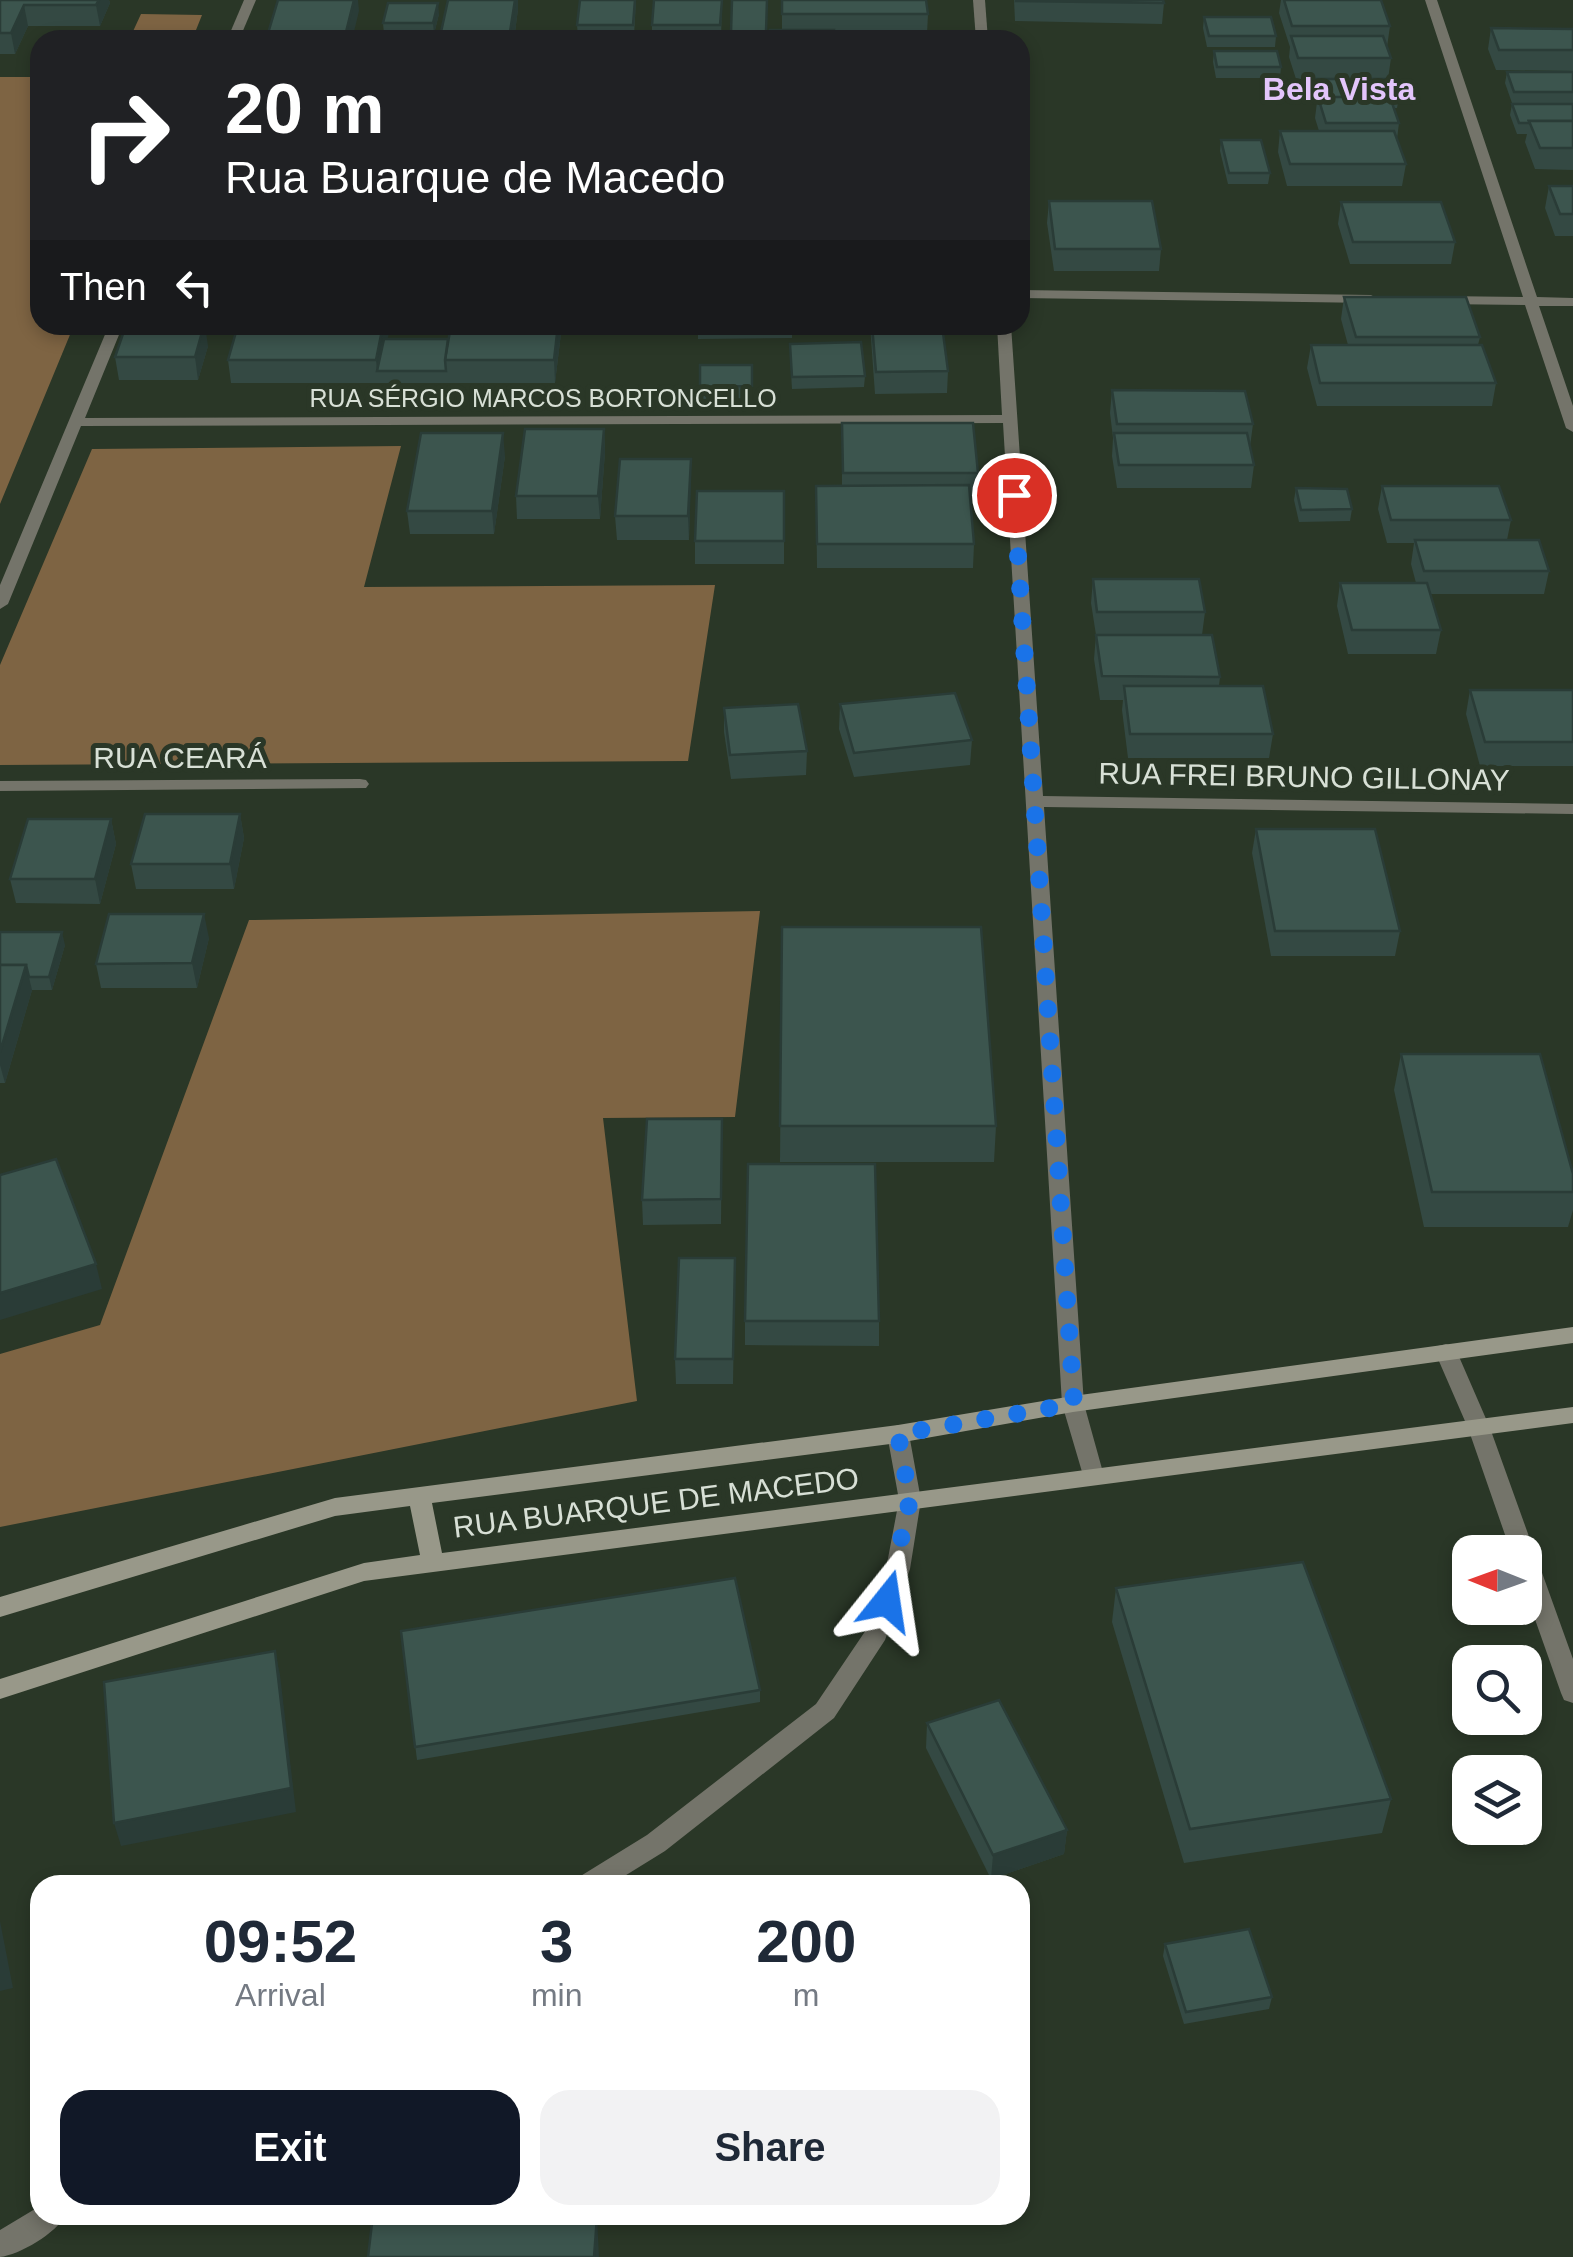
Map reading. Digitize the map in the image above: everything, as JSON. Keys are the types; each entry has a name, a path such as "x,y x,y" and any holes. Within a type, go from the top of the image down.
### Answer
{"main road":[{"name":"RUA BUARQUE DE MACEDO","path":"0,1607 335,1507 898,1434 1074,1404 1573,1334"},
{"name":"RUA BUARQUE DE MACEDO","path":"0,1688 364,1572 1573,1415"},
{"path":"419,1496 433,1562"}],"street":[{"path":"237,30 250,0"},
{"path":"979,0 981,30"},
{"path":"1431,0 1573,428"},
{"path":"1030,294 1392,300"},
{"path":"1431,300 1573,302"},
{"path":"0,604 112,335"},
{"path":"1005,335 1074,1404 1093,1476"},
{"name":"RUA SÉRGIO MARCOS BORTONCELLO","path":"78,422 1009,419"},
{"name":"RUA CEARÁ","path":"0,786 360,784"},
{"name":"RUA FREI BRUNO GILLONAY","path":"1033,801 1573,808"},
{"path":"1446,1352 1479,1428 1517,1535"},
{"path":"604,1875 656,1843 824,1710 877,1633 898,1569 910,1500 898,1434"},
{"path":"1542,1606 1573,1693"},
{"path":"0,2246 35,2225"}],"shaded area":[{"path":"141,14 202,15 196,30 134,30"},
{"path":"0,77 30,77 30,335 70,335 0,504"},
{"path":"401,446 364,587 715,585 688,761 0,765 0,665 92,449"},
{"path":"760,911 735,1117 603,1118 637,1401 0,1527 0,1354 100,1325 249,920"}],"building":[{"path":"0,0 99,0 96,5 24,5 11,33 0,33"},
{"path":"278,0 354,0 346,30 269,30"},
{"path":"448,0 515,0 510,30 441,30"},
{"path":"580,0 635,0 633,25 577,25"},
{"path":"654,0 722,0 720,25 652,25"},
{"path":"732,0 767,0 766,30 731,30"},
{"path":"782,0 926,0 928,14 782,14"},
{"path":"1163,0 1164,3 1016,1"},
{"path":"1284,0 1381,0 1390,26 1292,26"},
{"path":"388,3 438,3 433,23 383,23"},
{"path":"1204,17 1271,17 1276,36 1209,36"},
{"path":"1491,28 1573,29 1573,50 1499,50"},
{"path":"1291,36 1383,36 1391,58 1298,58"},
{"path":"1214,51 1277,51 1281,67 1217,67"},
{"path":"1507,72 1573,72 1573,92 1514,92"},
{"path":"1315,79 1393,79 1399,98 1321,97"},
{"path":"1318,97 1390,97 1399,123 1326,123"},
{"path":"1512,104 1573,104 1573,121 1519,123"},
{"path":"1529,121 1573,121 1573,148 1540,148"},
{"path":"1280,131 1394,131 1406,164 1290,164"},
{"path":"1221,140 1261,140 1270,173 1229,173"},
{"path":"1549,186 1573,186 1573,214 1560,214"},
{"path":"1049,201 1152,201 1161,249 1055,249"},
{"path":"1341,202 1441,202 1455,242 1353,242"},
{"path":"1344,297 1466,297 1480,337 1356,337"},
{"path":"123,335 201,335 195,357 115,357"},
{"path":"235,335 381,335 376,360 228,360"},
{"path":"449,335 557,335 554,360 445,360"},
{"path":"873,335 943,335 948,371 876,372"},
{"path":"384,339 448,339 446,371 377,371"},
{"path":"861,342 865,376 792,377 790,344"},
{"path":"1311,345 1482,345 1496,383 1320,383"},
{"path":"700,365 752,365 752,386 700,387"},
{"path":"1112,390 1245,391 1253,424 1117,424"},
{"path":"842,423 973,423 978,473 843,473"},
{"path":"525,429 604,429 598,496 516,496"},
{"path":"421,433 503,433 492,511 407,511"},
{"path":"1114,433 1247,433 1254,465 1119,465"},
{"path":"620,459 691,459 688,516 615,516"},
{"path":"969,485 974,544 817,544 816,486"},
{"path":"1382,486 1499,486 1511,520 1391,520"},
{"path":"1296,488 1347,489 1352,509 1301,510"},
{"path":"697,491 784,491 784,541 695,541"},
{"path":"1415,540 1539,540 1549,571 1424,571"},
{"path":"1093,579 1199,579 1205,612 1097,612"},
{"path":"1340,583 1427,583 1441,630 1352,630"},
{"path":"1096,635 1212,635 1220,677 1102,676"},
{"path":"1124,686 1263,686 1273,734 1130,734"},
{"path":"1470,690 1573,690 1573,742 1485,742"},
{"path":"955,693 972,740 854,753 840,704"},
{"path":"798,704 807,751 730,755 724,708"},
{"path":"145,814 240,814 230,864 131,864"},
{"path":"28,819 111,819 95,879 10,879"},
{"path":"1256,829 1375,829 1400,931 1275,931"},
{"path":"109,914 204,914 192,963 96,964"},
{"path":"782,927 981,927 996,1126 780,1126"},
{"path":"0,932 62,932 49,977 29,977 26,965 0,965"},
{"path":"0,965 26,965 0,1052"},
{"path":"1401,1054 1540,1054 1573,1174 1573,1192 1432,1192"},
{"path":"647,1119 722,1119 721,1199 642,1200"},
{"path":"56,1159 96,1264 0,1293 0,1175"},
{"path":"748,1164 875,1164 879,1321 745,1321"},
{"path":"679,1258 735,1258 733,1359 675,1359"},
{"path":"1303,1562 1391,1799 1190,1829 1116,1588"},
{"path":"735,1578 760,1690 415,1747 401,1631"},
{"path":"275,1651 291,1788 114,1823 104,1682"},
{"path":"999,1700 1067,1830 993,1855 927,1723"},
{"path":"1249,1929 1272,1997 1186,2012 1165,1944"},
{"path":"372,2225 596,2225 594,2257 368,2257"}],"district":[{"name":"Bela Vista","path":"1339,89"}],"route":[{"path":"887,1601 898,1569 910,1500 898,1434 1074,1404 1014,495"}]}
